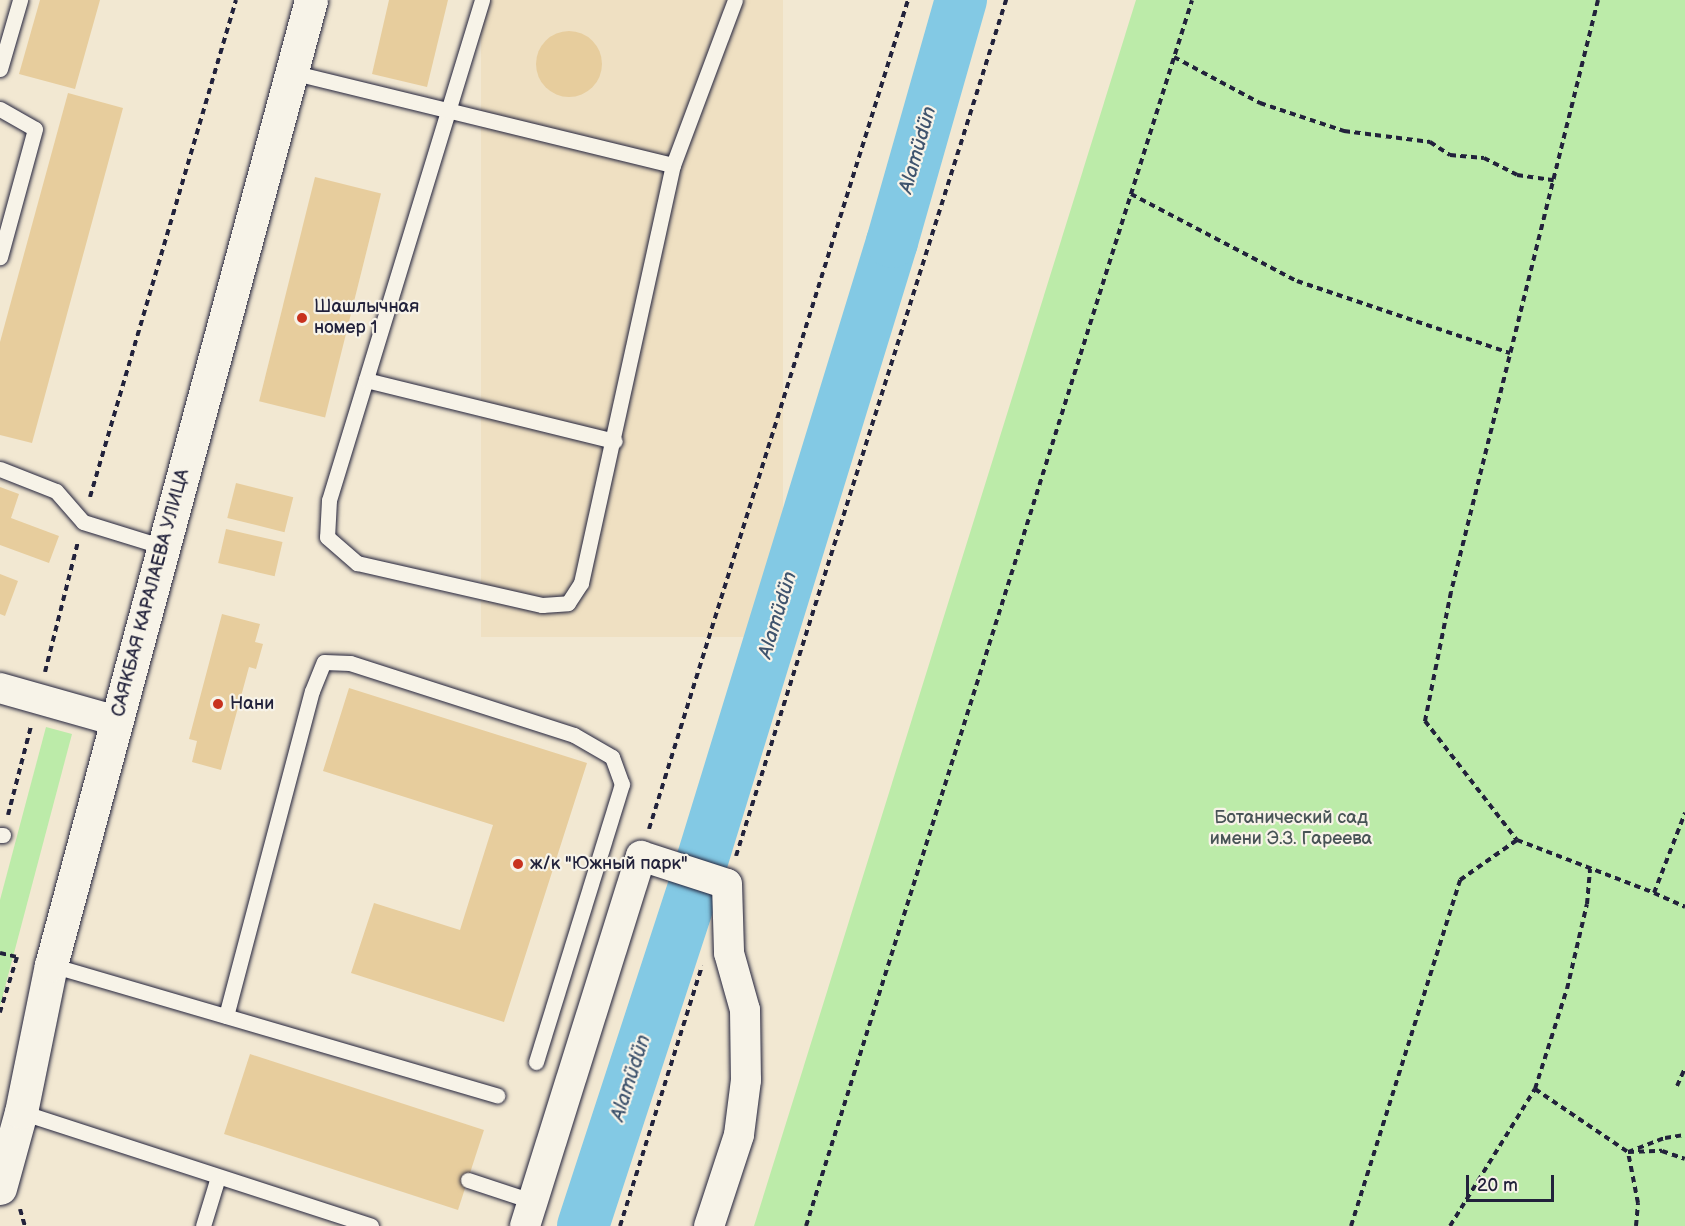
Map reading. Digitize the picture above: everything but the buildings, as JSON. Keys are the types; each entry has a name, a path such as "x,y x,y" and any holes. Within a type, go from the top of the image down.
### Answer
{"main road":[{"name":"САЯКБАЯ КАРАЛАЕВА УЛИЦА","path":"10,1199 21,1112 51,964 311,0"}],"street":[{"path":"0,687 117,721"},
{"path":"528,1214 644,857 721,882 729,953 745,1010 746,1080 739,1136 709,1226"}],"lane":[{"path":"0,69 20,0"},
{"path":"482,0 450,111 329,500 327,537 357,563 542,605 568,603 581,583 615,441 673,165 735,0"},
{"path":"291,72 673,165"},
{"path":"0,109 35,129 0,257"},
{"path":"366,380 615,441"},
{"path":"0,470 56,491 83,522 164,547"},
{"path":"226,1016 312,691 324,663 350,663 574,735 612,757 622,784 536,1062"},
{"path":"51,964 497,1095"},
{"path":"21,1112 370,1226"},
{"path":"203,1226 218,1177"},
{"path":"468,1180 528,1214"}],"path":[{"path":"42,680 83,522 236,0"},
{"path":"644,857 908,0"},
{"path":"721,882 1006,0"},
{"path":"806,1226 1192,0"},
{"path":"1598,0 1451,592 1425,721 1517,840 1685,907"},
{"path":"1174,57 1260,103 1344,131 1430,142 1450,155 1485,158 1517,176 1554,180"},
{"path":"1131,194 1297,280 1510,353"},
{"path":"1,835 33,720"},
{"path":"1654,893 1685,813"},
{"path":"1351,1226 1460,880 1517,840"},
{"path":"1450,1226 1534,1089 1567,989 1587,904 1590,869"},
{"path":"0,952 17,957 0,1012"},
{"path":"620,1226 702,964"},
{"path":"1677,1086 1685,1068"},
{"path":"1534,1089 1628,1152 1662,1151 1685,1159"},
{"path":"1628,1152 1665,1137 1685,1135"},
{"path":"1628,1152 1638,1203 1636,1226"},
{"path":"10,1199 25,1226"}],"shaded area":[{"path":"481,0 783,0 783,637 481,637"}],"green space":[{"name":"Ботанический сад имени Э.З. Гареева","path":"1136,0 1685,0 1685,1226 754,1226"},
{"path":"46,727 72,734 0,1006 0,900"}],"waterway":[{"name":"Alamüdün","path":"583,1226 698,874 892,242 961,0"}],"place":[{"name":"Шашлычная номер 1","path":"302,318"},
{"name":"Нани","path":"218,704"},
{"name":"ж/к \"Южный парк\"","path":"518,864"}]}
